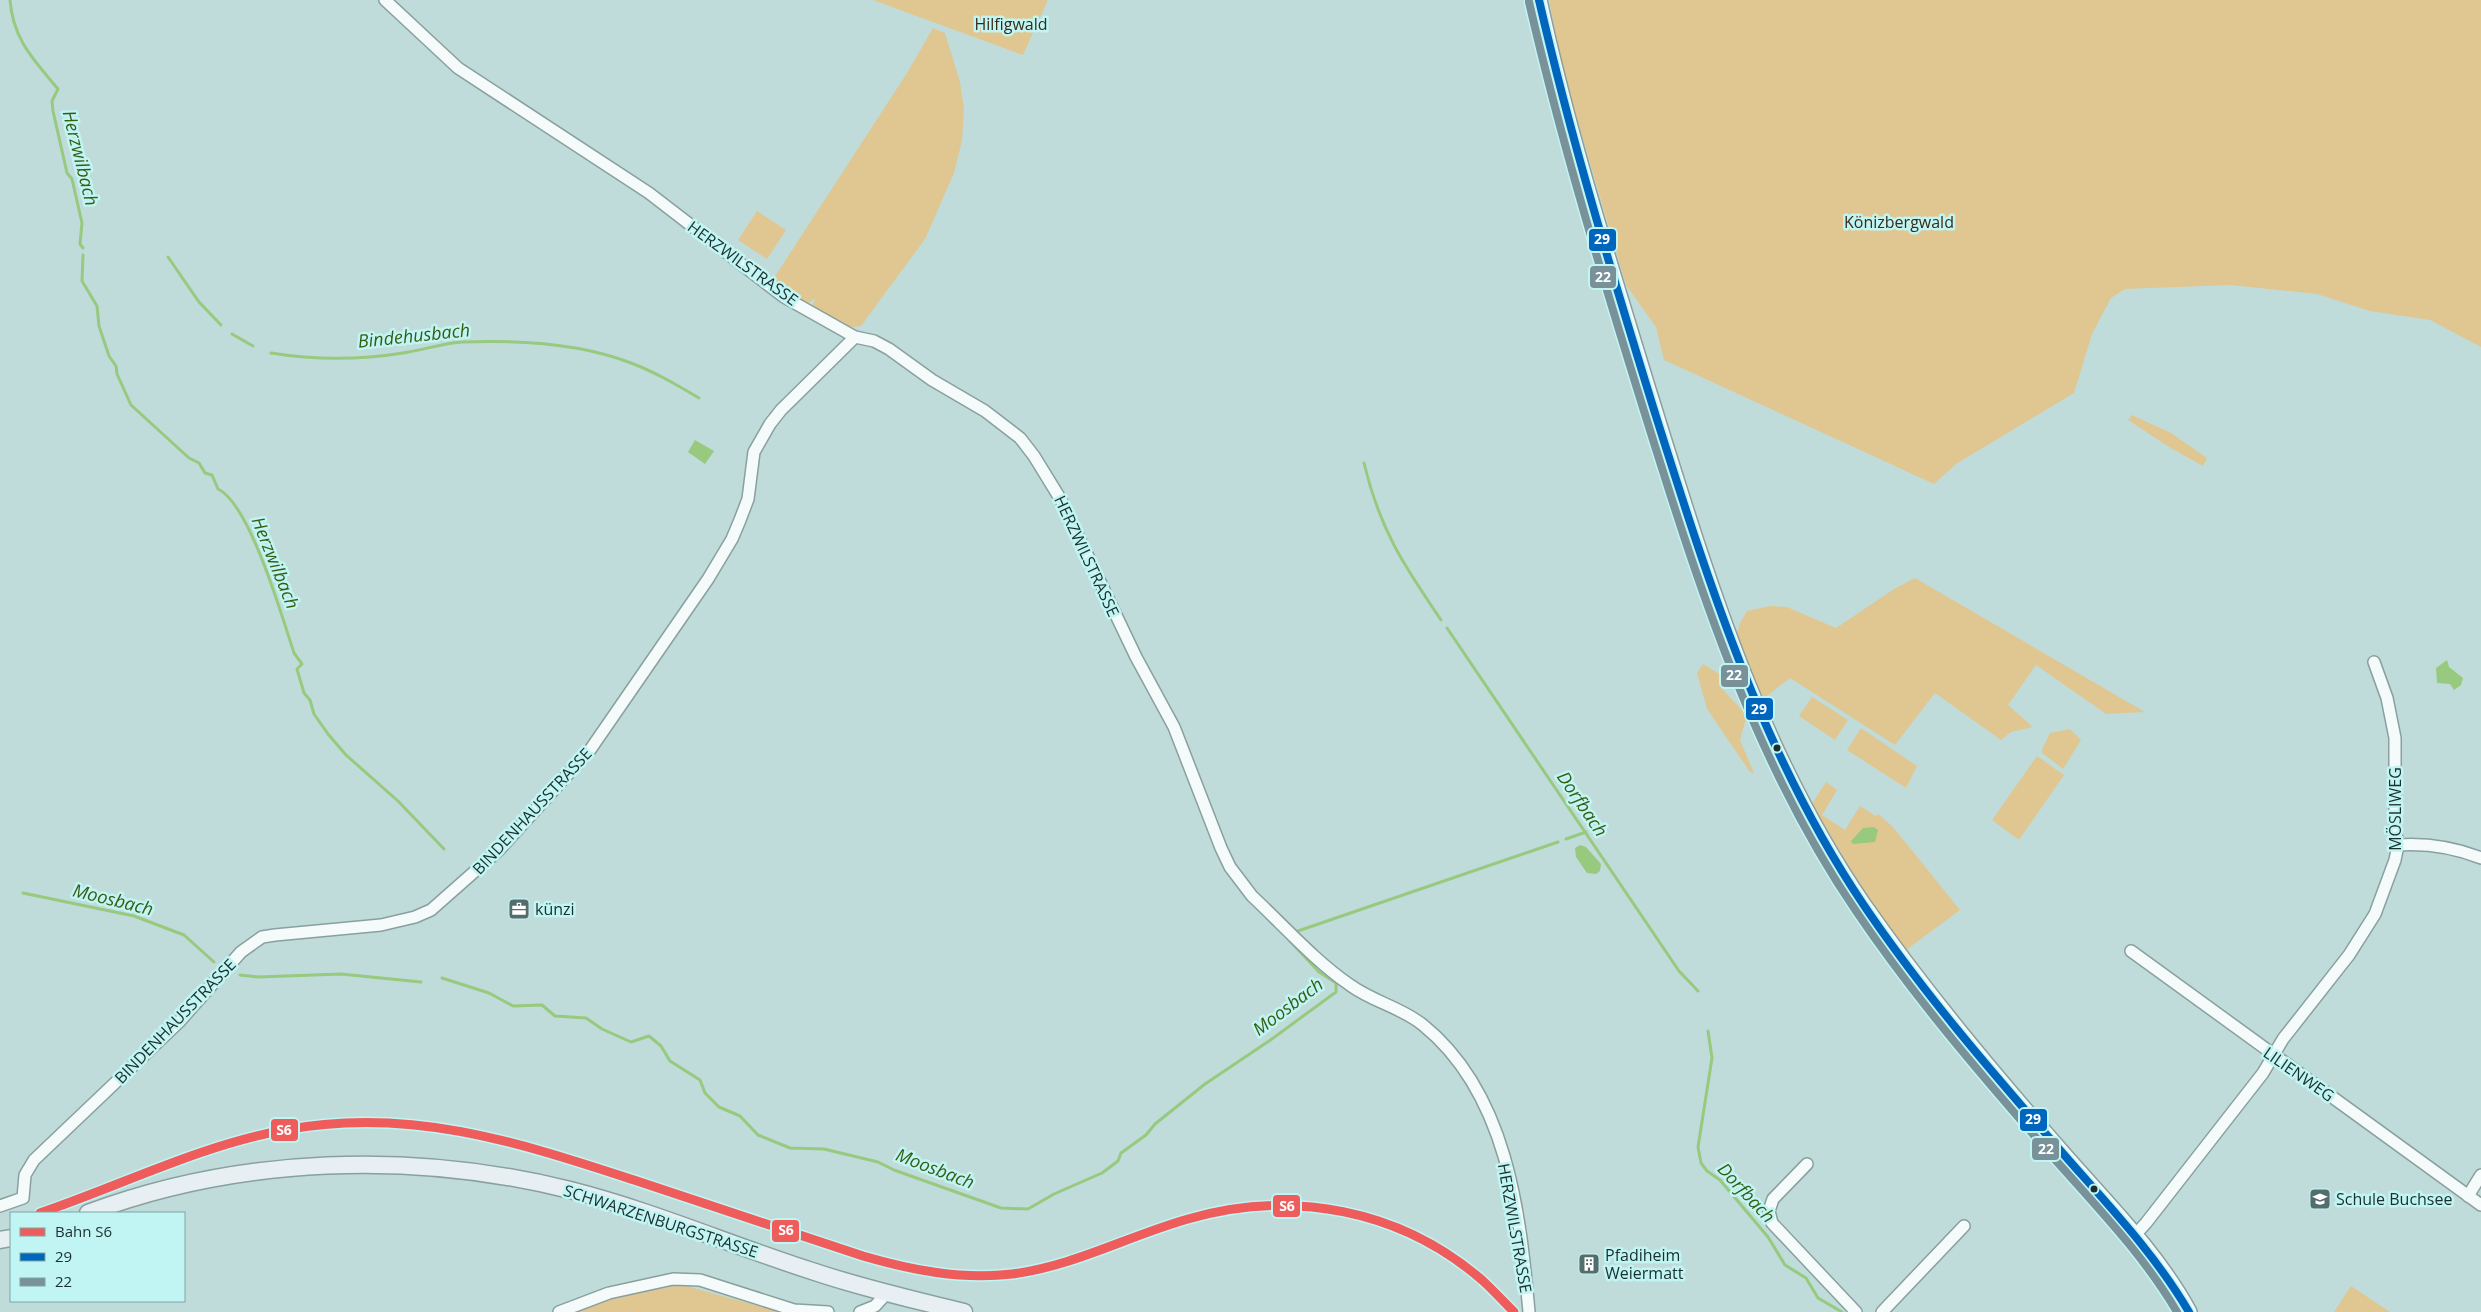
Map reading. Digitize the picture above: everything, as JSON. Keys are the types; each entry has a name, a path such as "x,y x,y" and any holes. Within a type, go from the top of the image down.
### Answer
{"main road":[{"name":"SCHWARZENBURGSTRASSE","path":"91,1212 168,1189 264,1171 349,1165 438,1168 509,1177 585,1194 816,1273 964,1312"}],"street":[{"name":"HERZWILSTRASSE","path":"386,0 458,68 648,193 784,296 855,337 874,341 889,348 932,380 985,411 1020,438 1055,489 1136,657 1164,704 1221,848 1240,882 1252,896 1336,974 1361,992 1409,1014 1437,1037 1460,1064 1484,1104 1505,1161 1520,1237 1529,1312"},
{"path":"1539,0 1577,154 1660,428 1719,614 1760,717 1811,819 1862,902 1915,976 1976,1052 2135,1235 2169,1278 2190,1312"},
{"name":"BINDENHAUSSTRASSE","path":"0,1206 22,1198 25,1175 34,1160 178,1022 233,960 251,944 262,938 275,935 381,925 415,917 431,910 499,850 590,750 708,580 732,539 740,520 748,499 754,452 770,424 780,410 855,337"},
{"name":"MÖSLIWEG","path":"2135,1235 2258,1080 2274,1054 2364,932 2382,897 2398,845 2395,829 2394,738 2387,698 2374,662"},
{"path":"2398,845 2438,845 2458,849 2481,858"},
{"name":"LILIENWEG","path":"2131,951 2481,1205"},
{"path":"1807,1164 1773,1199 1769,1211 1772,1223 1856,1312"},
{"path":"2468,1196 2481,1175"},
{"path":"1882,1312 1964,1226"},
{"path":"559,1312 609,1293 673,1278 700,1280 794,1310 828,1312"},
{"path":"860,1312 874,1306 887,1293"}],"green space":[{"name":"Hilfigwald","path":"873,0 1048,0 1023,55"},
{"name":"Könizbergwald","path":"1549,0 2481,0 2481,347 2430,320 2370,311 2317,294 2230,285 2125,289 2111,298 2092,334 2074,393 1956,464 1934,484 1664,360 1656,327 1626,285 1564,75"},
{"path":"933,28 945,33 960,82 964,109 962,141 954,173 925,239 861,326 848,328 812,307 815,298 806,305 772,281 907,73"},
{"path":"757,211 786,230 767,259 738,240"},
{"path":"2132,415 2171,433 2207,458 2203,466 2169,447 2128,420"},
{"path":"1915,578 2145,712 2106,714 2036,665 2008,705 2033,727 2011,732 2001,740 1935,693 1895,745 1790,678 1762,700 1736,636 1740,623 1747,611 1770,606 1787,607 1836,628 1894,589"},
{"path":"1703,664 1721,675 1721,688 1747,715 1740,740 1754,773 1750,772 1707,709 1697,673"},
{"path":"1812,697 1848,720 1835,740 1799,716"},
{"path":"1861,728 1917,766 1906,788 1847,750"},
{"path":"2070,729 2081,740 2063,769 2041,752 2050,733"},
{"path":"2037,756 2064,775 2019,840 1992,820"},
{"path":"1826,782 1837,790 1822,815 1845,830 1860,806 1876,816 1878,814 1893,827 1960,910 1906,950 1867,897 1812,804"},
{"path":"679,1284 780,1312 571,1312 586,1305"},
{"path":"2351,1286 2390,1312 2334,1312"}],"shaded area":[{"path":"695,440 714,451 705,464 688,452"},
{"path":"2447,660 2449,667 2463,678 2461,685 2454,690 2450,684 2437,683 2436,668"},
{"path":"1874,827 1878,830 1875,842 1853,844 1851,841 1863,828"},
{"path":"1580,845 1586,847 1601,864 1600,871 1596,874 1587,873 1576,857 1575,848"}],"waterway":[{"name":"Herzwilbach","path":"10,0 15,27 20,38 33,59 58,89 52,101 53,111 67,173 72,179 82,223 80,244 83,248"},
{"name":"Herzwilbach","path":"83,255 82,281 97,306 99,326 109,356 116,366 117,374 131,405 189,458 199,463 205,473 212,475 218,489 230,499 242,516 264,563 294,653 302,664 297,669 304,693 310,700 314,714 346,755 398,801 444,849"},
{"name":"Bindehusbach","path":"168,257 199,302 221,325"},
{"name":"Bindehusbach","path":"232,334 253,346"},
{"name":"Bindehusbach","path":"271,353 320,358 354,358 403,353 463,342 548,344 591,351 631,363 699,398"},
{"name":"Dorfbach","path":"1364,463 1377,508 1394,546 1441,620"},
{"name":"Dorfbach","path":"1447,628 1679,971 1698,991"},
{"name":"Moosbach","path":"1566,839 1586,832"},
{"name":"Moosbach","path":"1295,932 1558,842"},
{"name":"Moosbach","path":"23,893 134,916 184,935 214,962"},
{"name":"Moosbach","path":"442,978 489,993 513,1006 542,1005 555,1016 586,1018 602,1029 631,1042 649,1036 661,1046 670,1061 700,1080 705,1093 719,1107 740,1116 758,1135 790,1148 824,1149 878,1162 894,1170 1001,1208 1028,1209 1054,1194 1102,1173 1118,1161 1121,1153 1146,1135 1155,1124 1205,1084 1269,1041 1336,992 1336,983 1319,972 1289,940"},
{"name":"Moosbach","path":"240,975 258,977 341,974 421,982"},
{"name":"Dorfbach","path":"1708,1031 1712,1058 1698,1147 1701,1163 1707,1171 1720,1180 1768,1237 1785,1265 1806,1278 1818,1298 1842,1312"}],"rail line":[{"name":"S6","path":"43,1212 191,1156 252,1137 284,1130 330,1124 375,1122 419,1125 505,1141 634,1180 863,1256 899,1266 955,1275 993,1276 1035,1270 1079,1258 1188,1219 1227,1210 1266,1206 1305,1206 1343,1212 1380,1222 1416,1236 1450,1256 1482,1280 1514,1312"}],"transit line":[{"name":"29","path":"1539,0 1551,52 1593,206 1674,474 1717,602 1741,665 1795,788 1827,847 1863,904 1908,967 1982,1059 2144,1248 2160,1268 2189,1312"},
{"name":"22","path":"1529,2 1541,54 1583,208 1685,541 1732,669 1758,732 1787,794 1820,853 1856,911 1901,974 1975,1066 2134,1250 2177,1312"}],"place":[{"name":"künzi","path":"519,909"},
{"name":"Schule Buchsee","path":"2320,1199"},
{"name":"Pfadiheim Weiermatt","path":"1589,1264"}]}
